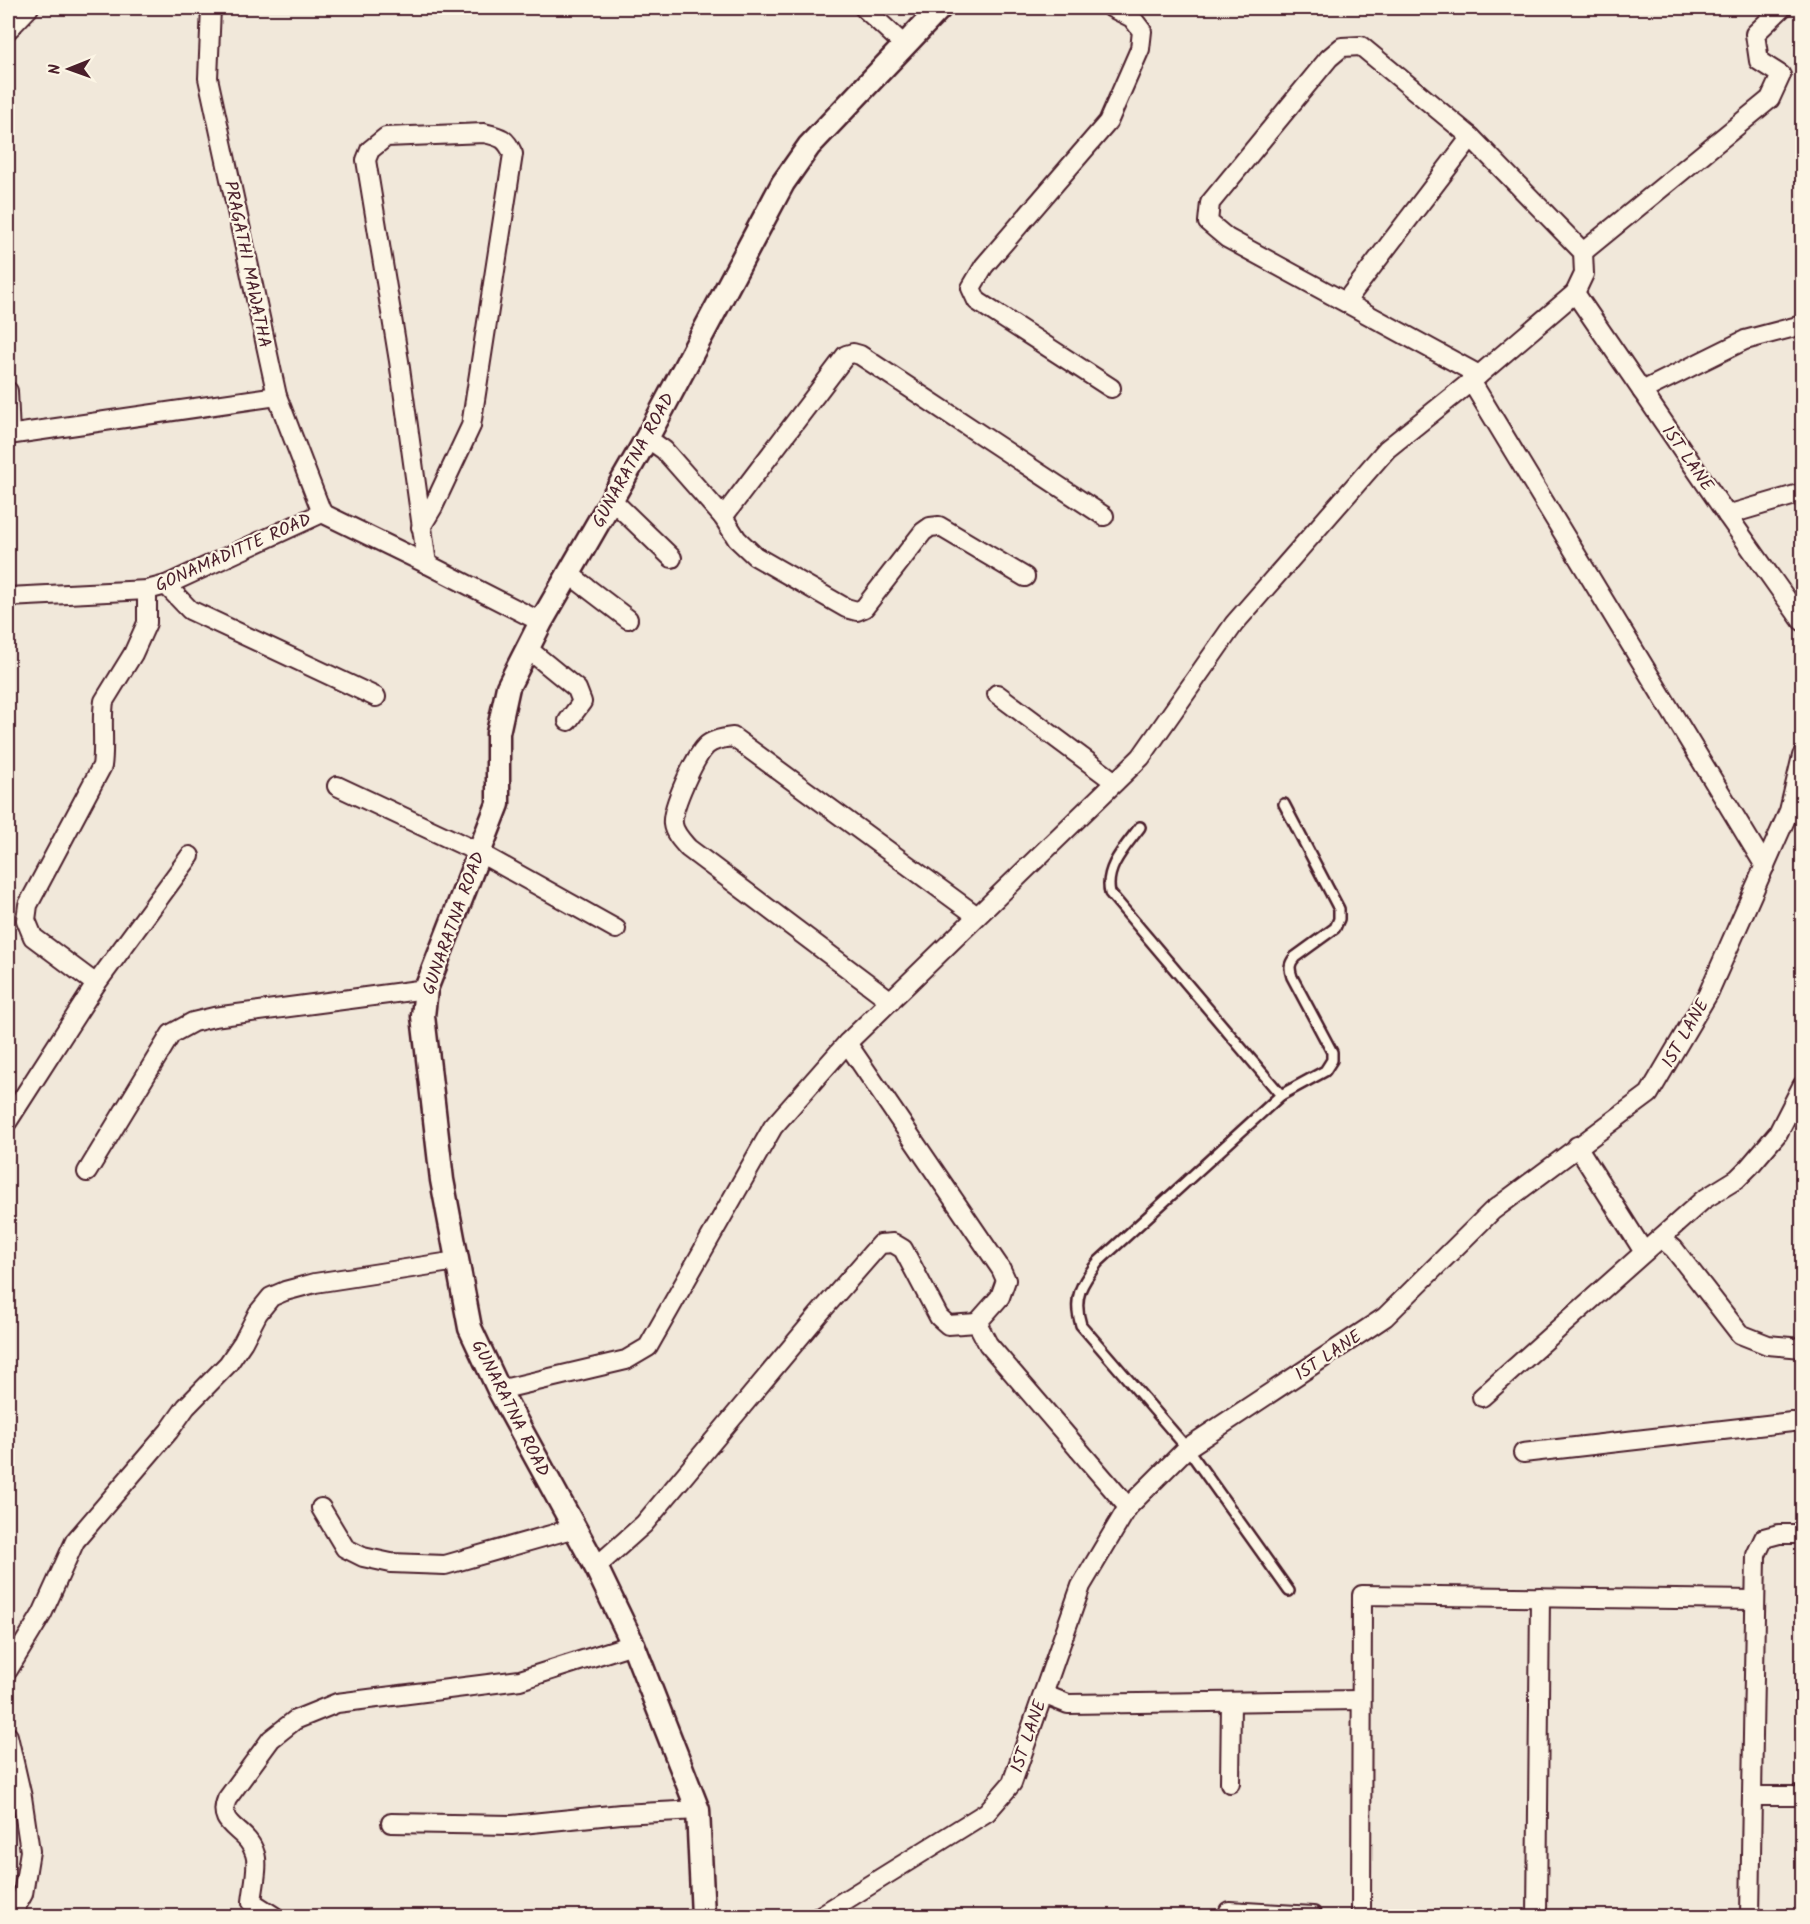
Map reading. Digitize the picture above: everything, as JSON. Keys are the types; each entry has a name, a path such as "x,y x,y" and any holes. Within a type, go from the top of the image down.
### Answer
{"street":[{"path":"8,30 29,8"},
{"name":"PRAGATHI MAWATHA","path":"211,8 208,78 278,396 322,513"},
{"path":"864,8 904,45"},
{"name":"GUNARATNA ROAD","path":"703,1917 698,1810 633,1644 596,1567 499,1390 470,1328 442,1179 423,1016 426,989 498,804 498,733 508,687 541,622 647,438 783,183 809,146 940,8"},
{"path":"1111,388 977,301 970,288 984,266 1108,122 1140,49 1142,31 1132,18 1112,8"},
{"path":"1582,252 1770,99 1781,75 1759,61 1755,34 1782,8"},
{"path":"499,1390 626,1360 648,1347 773,1127 847,1043 1141,757 1234,624 1387,449 1475,378 1575,293 1584,274 1582,252 1471,137 1361,46 1342,47 1329,58 1210,203 1208,222 1227,238 1346,301 1475,378 1765,866"},
{"path":"421,527 433,507 471,426 513,154 508,142 499,136 484,134 386,137 370,150 366,160 399,361 421,527 427,564"},
{"path":"1346,301 1471,137"},
{"name":"1ST LANE","path":"1575,293 1727,515 1803,621"},
{"path":"1642,391 1744,340 1803,325"},
{"path":"723,517 846,355 853,353 860,355 1104,516"},
{"path":"8,391 9,435 278,396"},
{"path":"647,438 664,450 723,517 737,539 755,556 846,608 857,611 864,608 923,532 930,527 939,526 1025,577"},
{"path":"1727,515 1803,493"},
{"path":"612,500 672,558"},
{"name":"GONAMADITTE ROAD","path":"8,597 147,590 166,585 322,513 541,622"},
{"path":"569,574 628,619"},
{"path":"166,585 190,610 376,697"},
{"path":"96,984 33,937 26,920 28,905 102,766 105,749 103,710 105,701 134,654 147,623 147,590"},
{"path":"528,649 577,688 582,702 568,721"},
{"path":"997,694 1115,782"},
{"path":"891,1001 688,848 678,837 673,823 680,790 706,745 733,737 977,916"},
{"name":"1ST LANE","path":"820,1917 987,1812 1012,1783 1081,1586 1128,1507 1187,1448 1385,1317 1492,1211 1649,1094 1708,994 1765,866 1796,810 1803,756"},
{"path":"337,786 478,852 616,929"},
{"path":"11,1110 96,984 190,856"},
{"path":"87,1172 171,1034 193,1022 214,1017 426,989"},
{"path":"596,1567 644,1524 880,1244 893,1243 903,1249 939,1317 948,1325 977,1323 1000,1297 1006,1280 994,1259 847,1043"},
{"path":"1482,1397 1704,1200 1737,1179 1778,1133 1803,1086"},
{"path":"1577,1146 1644,1252"},
{"path":"1661,1238 1674,1249 1740,1334 1768,1345 1803,1348"},
{"path":"10,1657 42,1614 75,1541 169,1431 186,1407 228,1364 258,1313 272,1297 315,1282 457,1261"},
{"path":"977,1323 988,1344 1128,1507"},
{"path":"1523,1453 1803,1422"},
{"path":"321,1508 345,1548 363,1557 391,1563 445,1565 575,1528"},
{"path":"1750,1917 1756,1555 1764,1538 1779,1534 1803,1534"},
{"path":"1361,1917 1362,1595 1755,1600"},
{"path":"1537,1917 1540,1597"},
{"path":"274,1917 252,1902 256,1856 250,1841 225,1818 223,1809 227,1799 271,1738 295,1720 337,1703 520,1680 633,1644"},
{"path":"1043,1694 1068,1704 1362,1700"},
{"path":"1230,1783 1231,1702"},
{"path":"8,1736 22,1797 30,1851 23,1894 11,1917"},
{"path":"1752,1796 1803,1796"},
{"path":"391,1823 512,1825 621,1814 698,1810"},
{"path":"1229,1911 1313,1917"}],"lane":[{"path":"1284,804 1339,909 1339,919 1335,928 1295,957 1289,968 1332,1052 1332,1060 1325,1071 1281,1095 1098,1262 1082,1283 1078,1315 1081,1324 1187,1448 1289,1591"},
{"path":"1140,827 1109,875 1110,893 1281,1095"}]}
